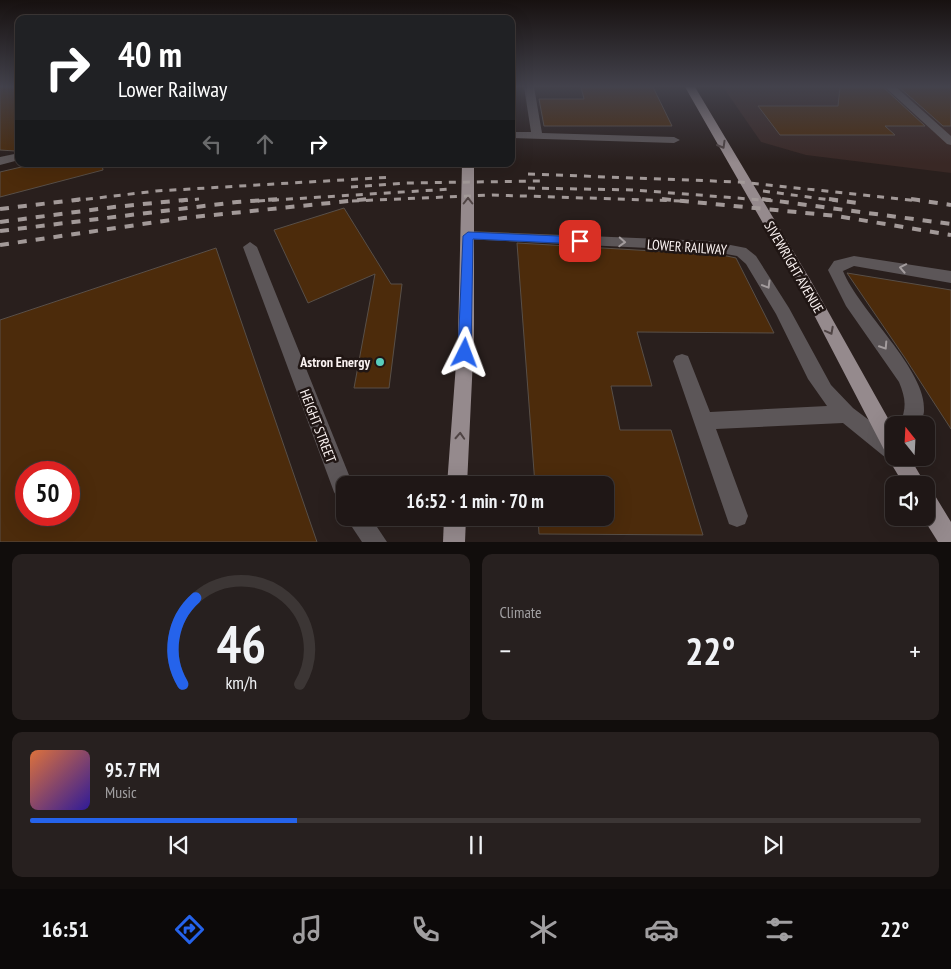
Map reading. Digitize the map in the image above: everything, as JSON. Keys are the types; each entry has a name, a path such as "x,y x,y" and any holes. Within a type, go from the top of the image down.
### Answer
{"main road":[{"name":"SIVEWRIGHT AVENUE","path":"705,112 806,285 885,433"},
{"path":"458,476 466,337 468,167"},
{"path":"935,516 951,542"},
{"path":"454,542 455,526"}],"street":[{"path":"533,112 536,136"},
{"path":"918,112 950,141"},
{"path":"515,135 674,140"},
{"path":"0,161 15,157"},
{"name":"LOWER RAILWAY","path":"468,236 710,246 741,252 751,260 783,312 814,374 832,400 846,414 885,443"},
{"name":"HEIGHT STREET","path":"250,247 339,476"},
{"path":"913,416 915,410 910,388 884,345 841,285 836,270 845,262 854,261 951,277"},
{"path":"682,360 737,516"},
{"path":"704,422 846,414"},
{"path":"363,526 376,542"}],"shaded area":[{"path":"740,112 951,112 951,173 806,155 761,142"}],"building":[{"path":"0,112 15,112 15,151 0,150"},
{"path":"541,112 665,112 672,126 544,126"},
{"path":"763,112 910,112 925,126 885,126 895,135 780,135"},
{"path":"928,112 951,112 951,126 943,126"},
{"path":"21,167 102,167 103,170 0,197 0,172"},
{"path":"344,208 391,284 402,284 389,388 354,388 375,274 308,303 274,230"},
{"path":"517,243 722,255 736,258 774,333 637,332 652,386 611,386 620,430 671,430 703,535 539,534 538,526 614,526 614,476 534,476"},
{"path":"216,248 317,542 0,542 0,320"},
{"path":"847,273 951,290 951,429 905,358"}],"railway":[{"path":"528,174 740,182 920,201"},
{"path":"72,201 156,191 393,177"},
{"path":"351,187 406,183 540,181"},
{"path":"528,188 634,190 775,201"},
{"path":"258,201 451,189"},
{"path":"763,191 838,201"},
{"path":"352,201 492,195 680,201"},
{"path":"0,209 83,199"},
{"path":"0,222 194,199"},
{"path":"181,201 199,199"},
{"path":"0,231 237,202 279,199"},
{"path":"0,245 184,218 368,199"},
{"path":"662,199 837,216 951,235"},
{"path":"762,199 951,224"},
{"path":"829,199 864,204"},
{"path":"911,199 951,205"}],"place":[{"name":"Astron Energy","path":"380,362"}],"route":[{"path":"465,353 468,236 580,241"}]}
